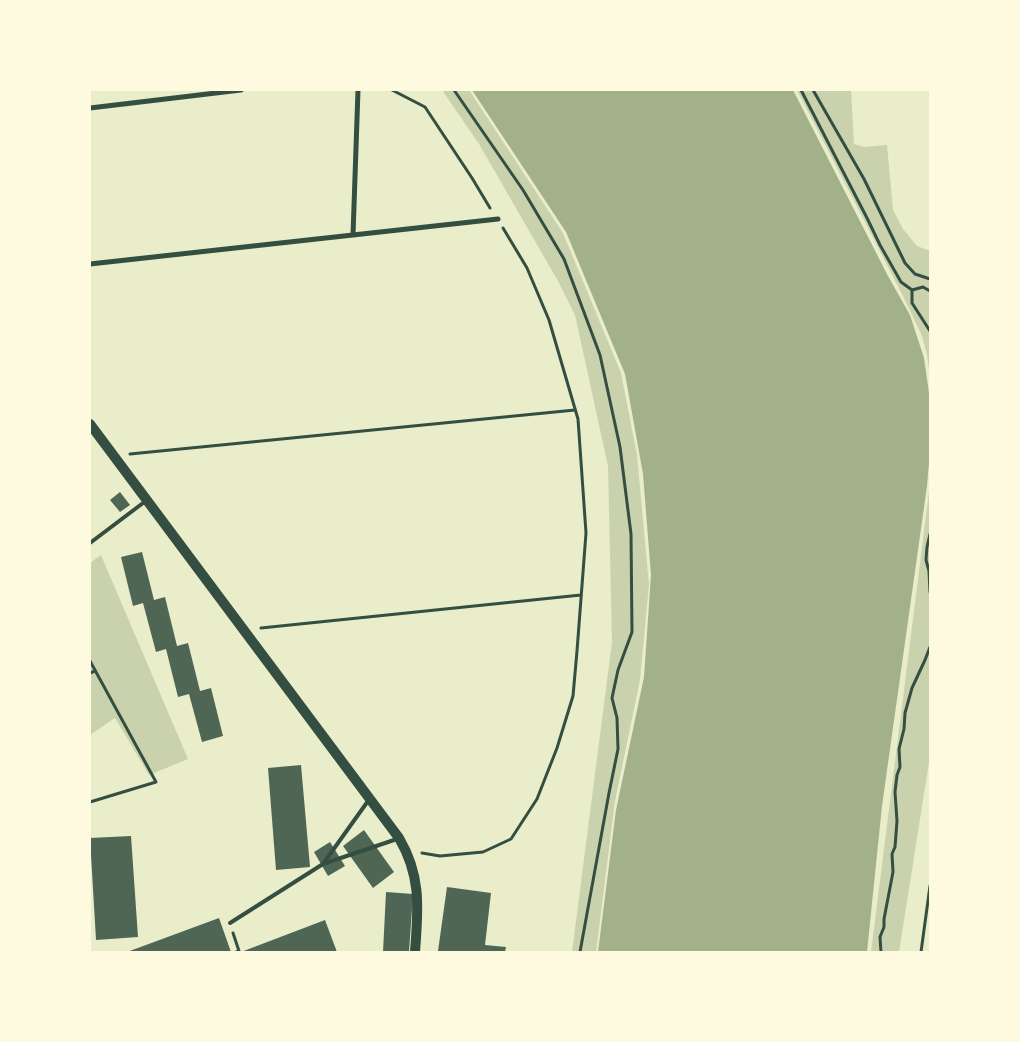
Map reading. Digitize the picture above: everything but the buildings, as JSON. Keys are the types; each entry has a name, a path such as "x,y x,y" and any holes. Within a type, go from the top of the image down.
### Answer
{"main road":[{"path":"90,424 407,850 417,886 415,952"}],"street":[{"path":"90,108 241,90"},
{"path":"353,235 358,90"},
{"path":"90,264 498,219"}],"lane":[{"path":"90,543 147,500"},
{"path":"322,864 370,799"},
{"path":"230,923 322,864 399,838"}],"path":[{"path":"392,90 425,107 498,219 527,268 549,320 578,420 586,534 573,696 557,748 537,799 511,839 483,852 440,856 407,850"},
{"path":"454,90 523,190 564,259 600,355 620,447 631,534 632,632 618,670 612,698 617,718 618,749 580,952"},
{"path":"801,90 900,282 912,290 923,287 930,292"},
{"path":"813,90 864,179 904,263 915,274 930,279"},
{"path":"912,290 912,303 930,331"},
{"path":"113,455 575,410"},
{"path":"930,534 926,560 929,571 930,592"},
{"path":"244,630 582,595"},
{"path":"881,952 880,937 884,927 892,872 892,854 895,847 897,821 895,792 900,767 899,749 904,729 905,712 912,688 930,647"},
{"path":"90,661 156,782 90,802"},
{"path":"90,674 96,671"},
{"path":"921,952 930,886"},
{"path":"230,923 239,951 236,952"}],"shaded area":[{"path":"442,90 469,90 563,233 621,373 637,455 649,585 640,680 615,801 596,952 572,952 612,642 608,466 575,315 558,281 479,144"},
{"path":"472,90 793,90 888,276 910,315 924,358 930,400 930,452 927,486 882,806 867,952 598,952 616,810 644,677 651,575 643,474 625,374 566,232"},
{"path":"797,90 851,90 854,144 864,147 887,145 893,210 903,229 917,246 930,251 930,376 922,336"},
{"path":"930,484 930,756 899,952 871,952"},
{"path":"101,555 188,759 149,775 115,718 90,735 90,563"}]}
